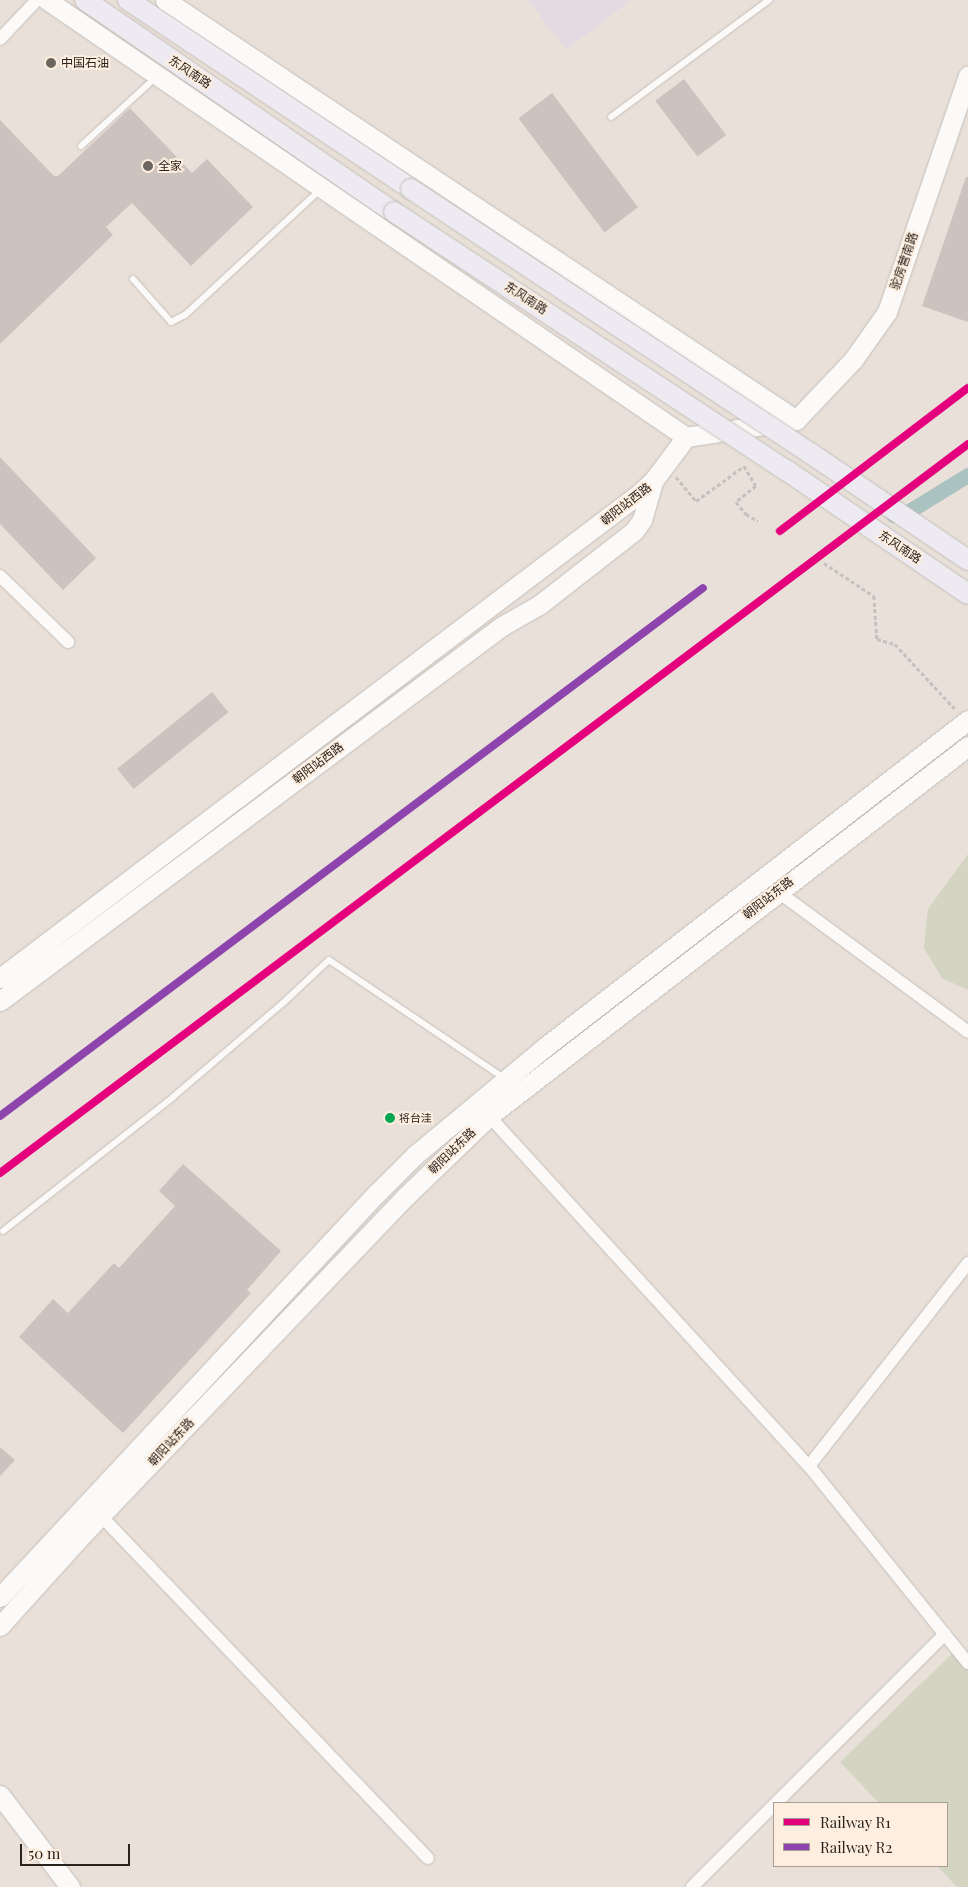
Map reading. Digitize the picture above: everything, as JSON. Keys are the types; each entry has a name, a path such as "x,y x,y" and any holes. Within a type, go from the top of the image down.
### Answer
{"main road":[{"path":"47,0 686,437 796,420"},
{"name":"东风南路","path":"85,0 394,212 786,470 968,594"},
{"name":"东风南路","path":"128,0 968,560"},
{"path":"165,0 796,420"},
{"name":"驼房营南路","path":"796,420 853,360 886,312 968,75"},
{"path":"653,481 686,437"},
{"name":"朝阳站西路","path":"0,978 463,629 653,481"},
{"name":"朝阳站西路","path":"0,1001 502,626 539,605 634,531 642,520 653,481"},
{"name":"朝阳站东路","path":"0,1597 376,1194 415,1156 505,1079 967,721"},
{"name":"朝阳站东路","path":"0,1626 100,1516 406,1196 489,1116 968,746"},
{"path":"0,1795 70,1887"}],"street":[{"path":"0,39 37,0"},
{"path":"0,576 68,642"},
{"path":"778,891 968,1032"},
{"path":"489,1116 809,1466 968,1663"},
{"path":"809,1466 968,1263"},
{"path":"100,1516 428,1858"},
{"path":"777,1802 946,1634"},
{"path":"692,1887 773,1806"}],"lane":[{"path":"611,117 769,0"},
{"path":"81,146 158,75"},
{"path":"133,279 171,322 185,315 321,189"},
{"path":"3,1231 173,1097 283,1004 329,960 505,1079"}],"path":[{"path":"666,465 696,501 744,466 756,486 736,502 746,514 758,521"},
{"path":"824,563 874,596 877,639 895,644 967,721"}],"shaded area":[{"path":"528,0 631,0 566,50"}],"green space":[{"path":"968,854 968,990 942,978 924,948 928,909"},
{"path":"957,1649 968,1664 968,1887 957,1887 938,1867 948,1867 948,1802 878,1802 840,1762"}],"building":[{"path":"684,79 726,135 697,157 655,101"},
{"path":"552,93 638,207 605,232 518,118"},
{"path":"130,108 192,173 207,159 253,207 191,266 132,203 106,227 113,235 0,344 0,120 54,176 58,176"},
{"path":"966,177 968,177 968,322 922,306"},
{"path":"0,457 96,558 63,590 0,524"},
{"path":"212,692 228,712 134,789 117,769"},
{"path":"183,1164 281,1251 247,1290 251,1293 123,1433 19,1337 53,1299 68,1313 114,1263 119,1268 175,1206 159,1191"},
{"path":"0,1447 15,1460 0,1476"}],"waterway":[{"path":"893,515 901,516 968,475"}],"rail line":[{"name":"R1","path":"780,531 968,388"},
{"name":"R1","path":"0,1173 968,444"},
{"name":"R2","path":"0,1116 703,588"}],"place":[{"name":"中国石油","path":"51,63"},
{"name":"全家","path":"148,166"},
{"name":"将台洼","path":"390,1118"}]}
